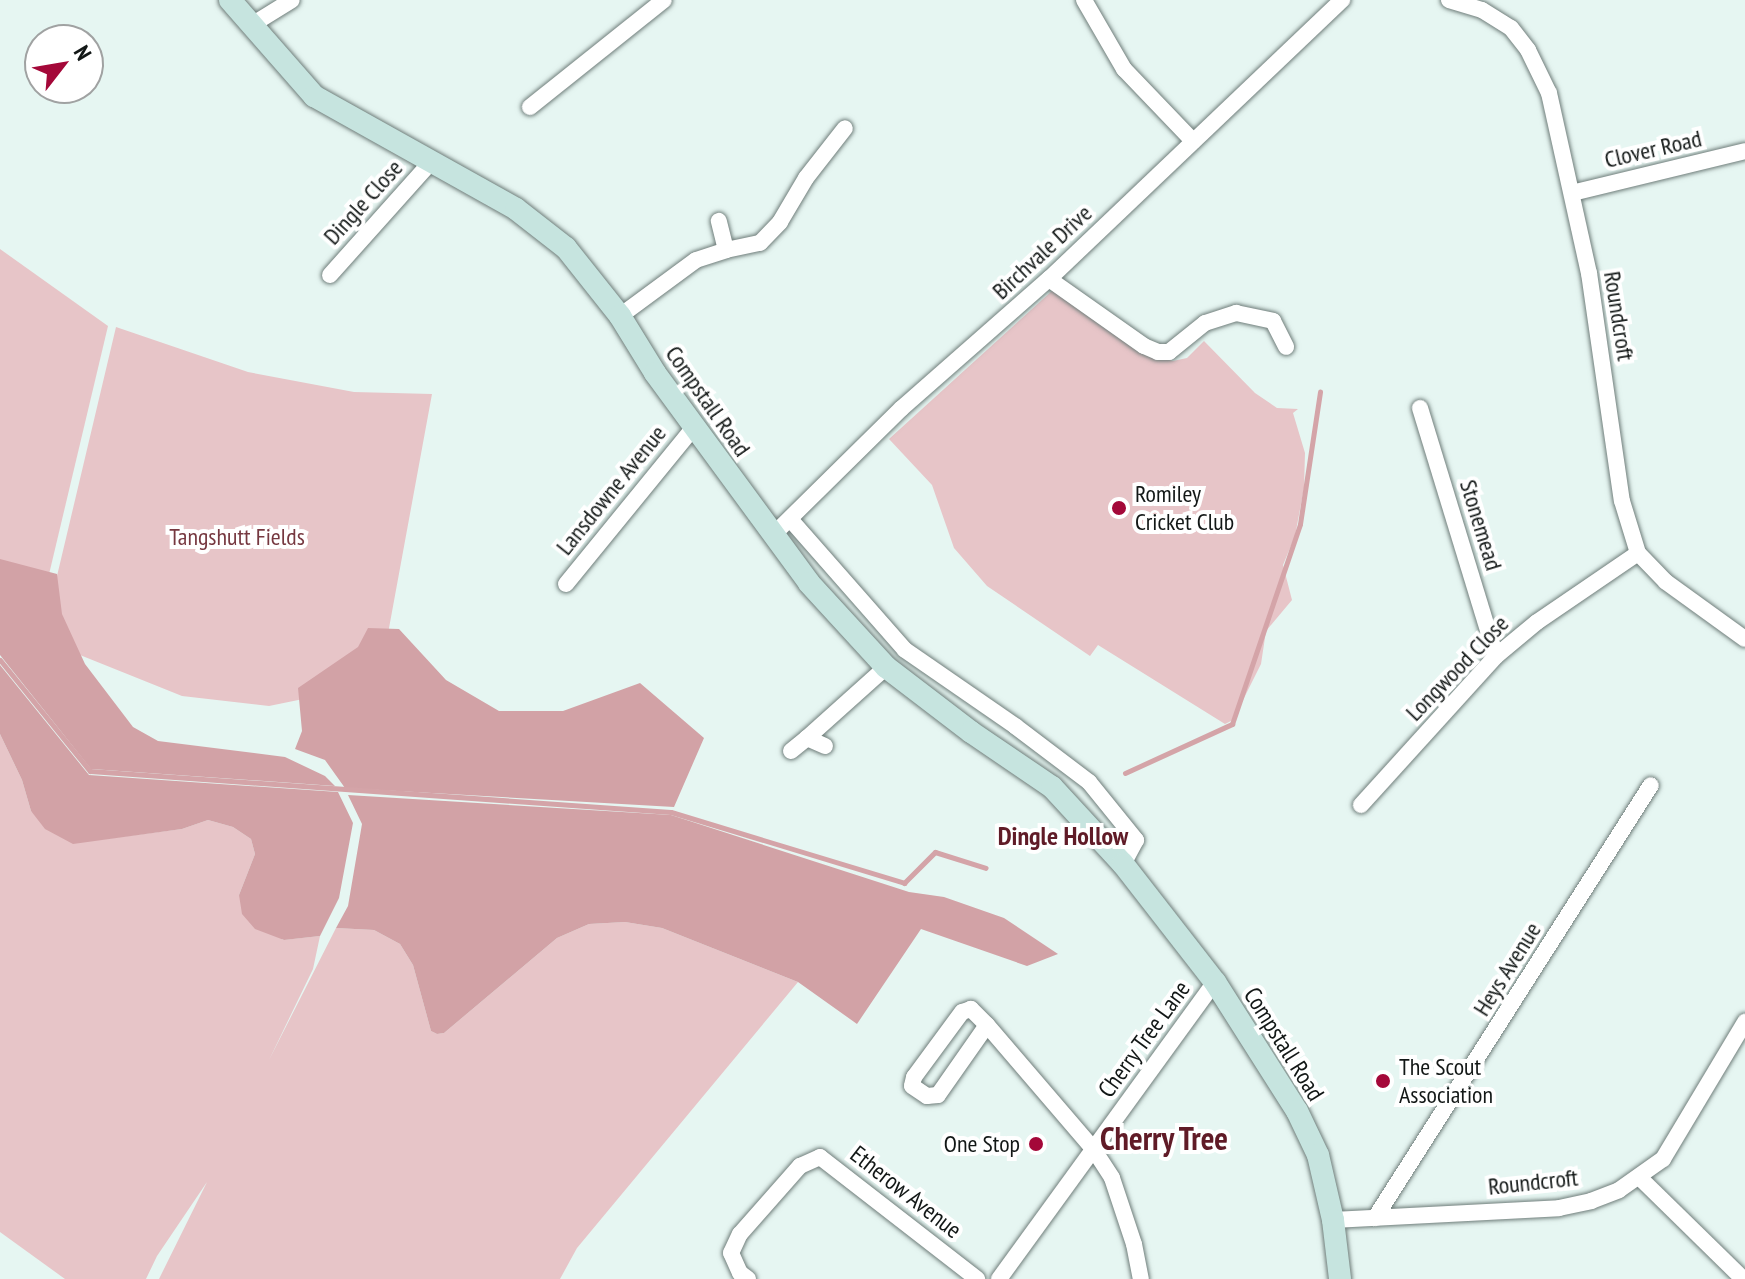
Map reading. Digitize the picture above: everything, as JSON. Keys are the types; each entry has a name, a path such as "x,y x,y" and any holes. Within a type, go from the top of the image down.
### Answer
{"main road":[{"name":"Compstall Road","path":"230,0 314,96 516,209 566,248 620,316 694,427 809,583 886,667 971,732 1052,787 1123,864 1215,982 1297,1111 1318,1155 1333,1220 1340,1279"}],"street":[{"path":"250,26 292,0"},
{"path":"530,107 664,0"},
{"path":"1084,0 1124,69 1193,141"},
{"name":"Birchvale Drive","path":"772,536 902,408 1049,279 1342,0"},
{"name":"Roundcroft","path":"1449,0 1482,10 1511,28 1528,50 1549,93 1589,273 1622,501 1638,553 1666,582 1745,639"},
{"path":"620,316 696,260 760,243 780,222 806,178 845,128"},
{"name":"Clover Road","path":"1572,193 1745,151"},
{"name":"Dingle Close","path":"330,275 432,161"},
{"path":"719,221 726,250"},
{"path":"1049,279 1144,346 1158,352 1169,352 1205,323 1236,313 1273,321 1286,347"},
{"name":"Stonemead","path":"1420,408 1496,656"},
{"name":"Lansdowne Avenue","path":"566,584 694,427"},
{"path":"790,519 905,650 1089,782 1136,840 1123,864"},
{"name":"Longwood Close","path":"1361,805 1496,656 1537,622 1638,553"},
{"path":"791,751 886,667"},
{"path":"807,738 825,746"},
{"name":"Heys Avenue","path":"1375,1218 1651,785"},
{"name":"Cherry Tree Lane","path":"999,1279 1215,982"},
{"path":"987,1025 938,1095 927,1096 912,1086 914,1077 962,1012 971,1009 987,1025 1094,1150 1112,1178 1124,1209 1141,1279"},
{"name":"Roundcroft","path":"1333,1220 1559,1208 1591,1201 1639,1177 1663,1159 1745,1022"},
{"name":"Etherow Avenue","path":"748,1279 740,1273 731,1253 740,1234 800,1166 820,1157 977,1279"},
{"path":"1639,1177 1743,1279"}],"green space":[{"path":"0,249 108,326 46,587 0,572"},
{"name":"Romiley Cricket Club","path":"1053,290 1162,358 1173,361 1187,358 1204,341 1255,393 1277,408 1298,409 1293,413 1305,453 1304,488 1295,536 1283,565 1292,600 1266,631 1261,664 1233,720 1225,724 1098,645 1090,656 987,586 954,548 932,485 889,439"},
{"name":"Tangshutt Fields","path":"116,327 248,372 354,392 432,394 387,639 347,690 269,706 182,696 65,649 48,614"},
{"path":"0,734 22,780 31,811 73,843 182,829 208,820 233,827 251,839 255,854 239,895 283,940 320,936 313,969 269,1060 336,928 374,930 400,944 413,965 431,1031 437,1034 444,1033 557,938 589,924 625,922 662,928 798,982 577,1248 560,1279 159,1279 207,1182 157,1256 146,1279 65,1279 0,1232"}],"shaded area":[{"path":"0,559 57,574 62,614 85,664 133,727 158,741 285,757 325,776 335,786 91,769 0,655"},
{"path":"368,628 399,629 446,680 499,711 563,711 640,683 704,738 674,807 345,788 325,760 295,749 302,731 298,688 358,647"},
{"path":"0,665 89,775 338,792 353,823 339,898 320,936 284,940 255,929 242,914 239,895 255,854 251,839 233,827 208,820 182,829 73,844 45,829 31,811 22,780 0,734"},
{"path":"348,795 671,815 909,892 944,897 1004,918 1058,954 1027,966 921,929 857,1024 798,982 662,928 625,922 589,924 557,938 444,1033 437,1034 431,1031 413,965 400,944 374,930 336,928 348,906 362,824"}],"waterway":[{"path":"1125,773 1232,724 1300,524 1320,392"},
{"path":"0,660 90,771 671,812 904,883 935,852 986,868"}],"place":[{"name":"Romiley Cricket Club","path":"1119,508"},
{"name":"The Scout Association","path":"1383,1081"},
{"name":"One Stop","path":"1036,1144"}],"district":[{"name":"Dingle Hollow","path":"1063,836"},
{"name":"Cherry Tree","path":"1164,1138"}]}
